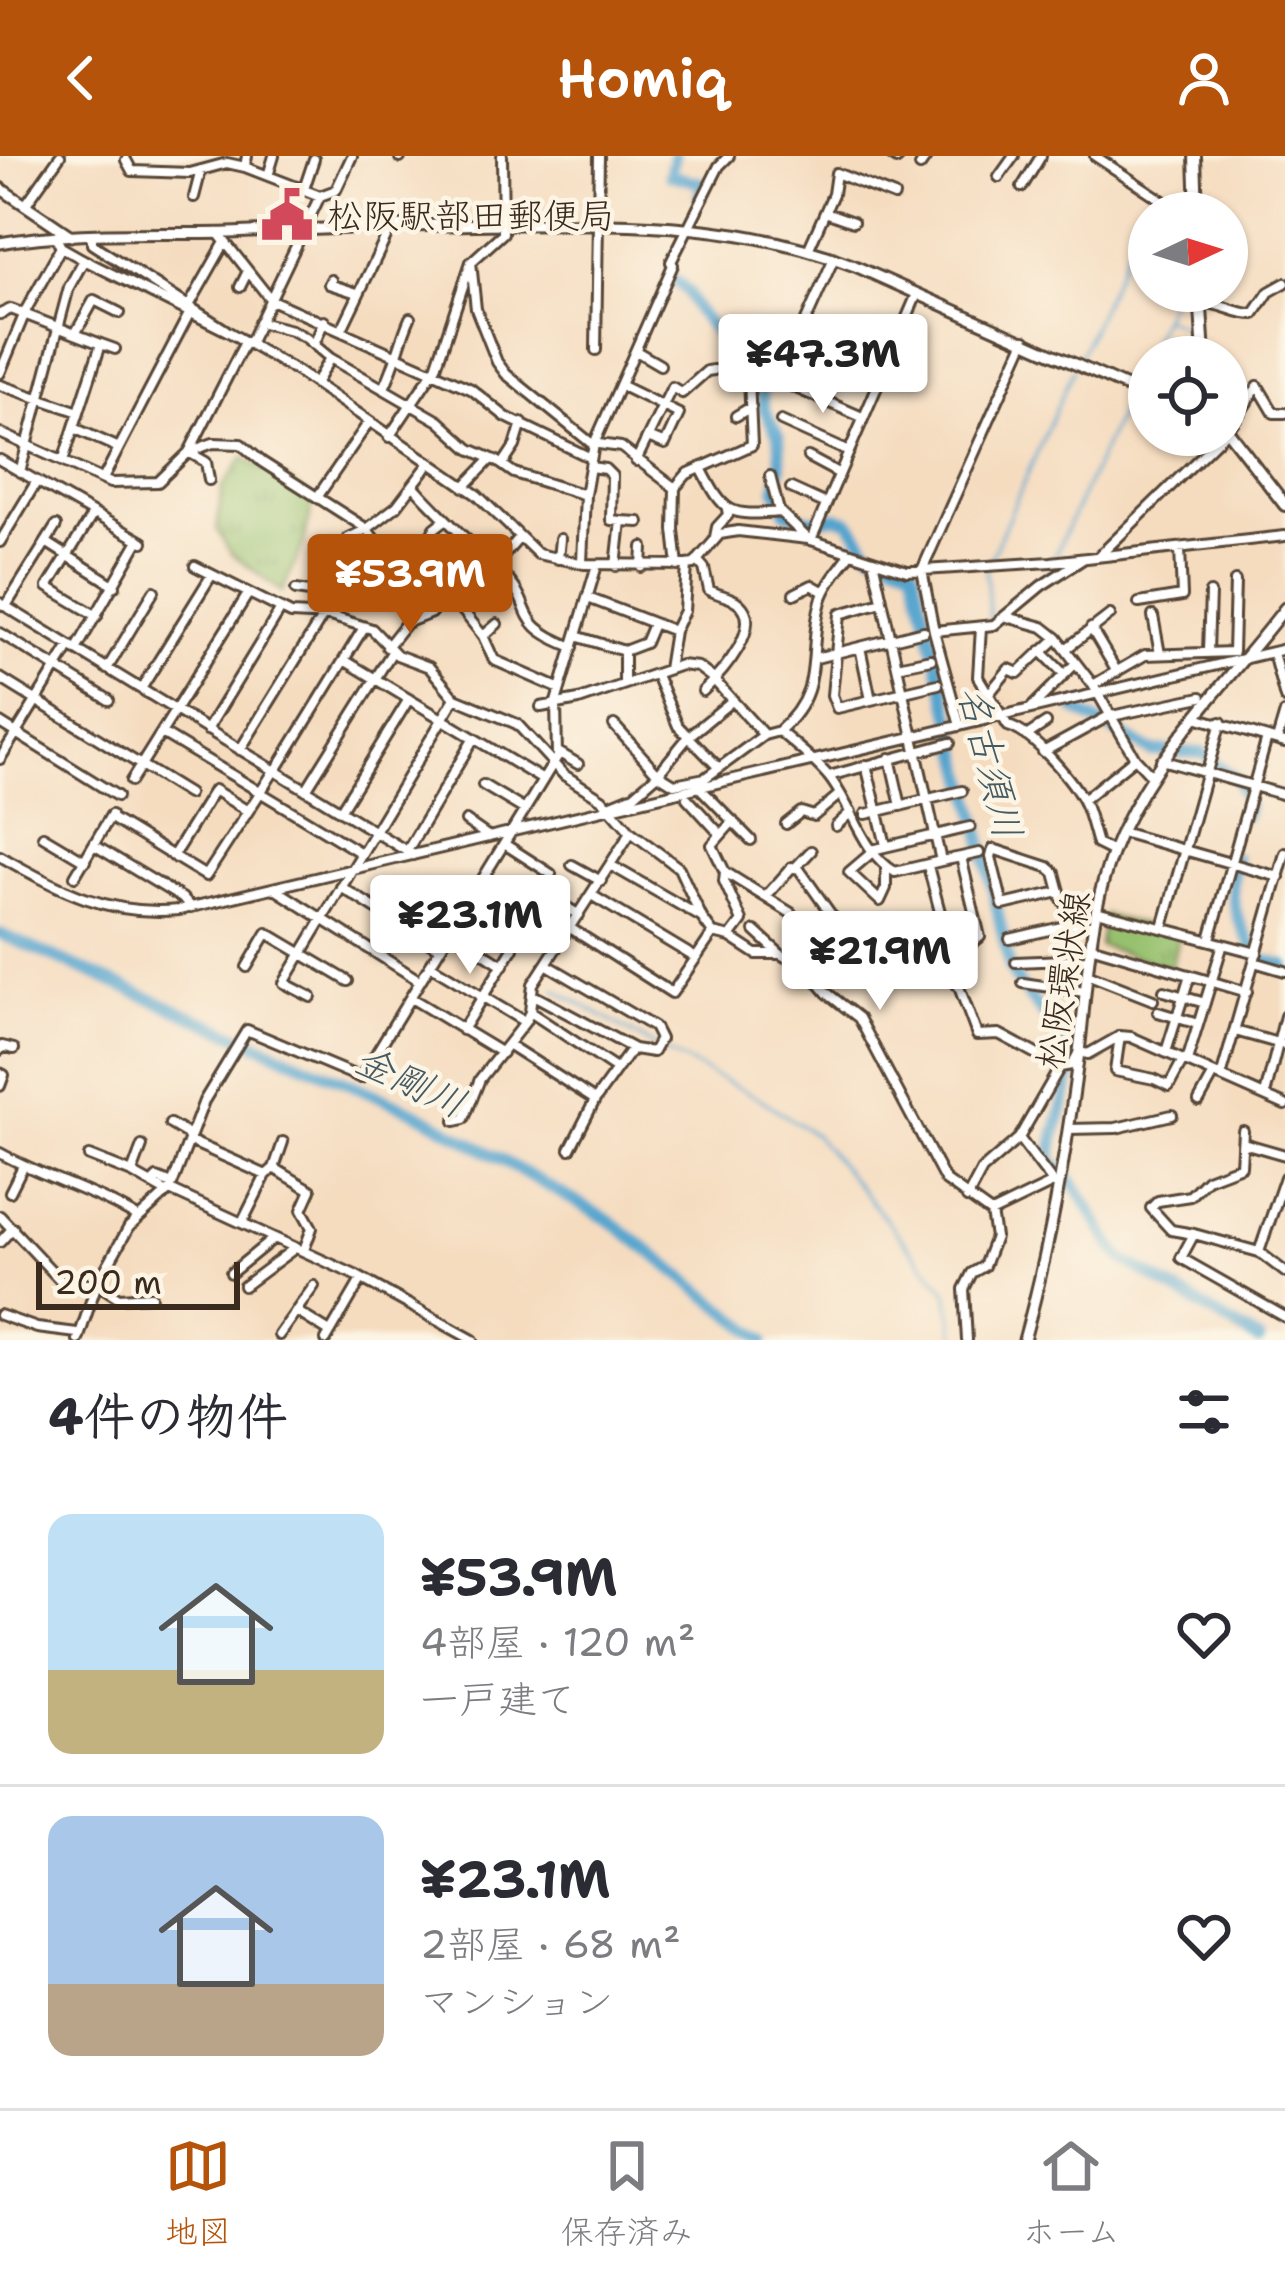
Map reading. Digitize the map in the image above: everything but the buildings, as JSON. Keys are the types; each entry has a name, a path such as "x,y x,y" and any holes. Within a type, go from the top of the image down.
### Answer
{"highway":[{"path":"1194,192 1195,156"},
{"path":"1245,456 1285,505"}],"main road":[{"path":"0,188 70,236"},
{"path":"0,243 58,242 70,236 392,225 598,224 748,233 834,258 1128,387"},
{"name":"松阪環状線","path":"1024,1340 1042,1273 1063,1154 1096,911 1120,832 1150,774 1285,608"}],"street":[{"path":"26,204 60,156"},
{"path":"268,176 274,156"},
{"path":"0,433 104,479 127,484 158,482 189,452 260,322 320,196 336,190 352,156"},
{"path":"389,436 440,356 471,262 503,233 502,156"},
{"path":"596,350 598,156"},
{"path":"582,562 585,494 594,443 688,227 719,166 729,156"},
{"path":"920,166 927,156"},
{"path":"1022,187 1041,156"},
{"path":"1094,156 1150,192"},
{"path":"123,157 132,171 190,173 246,162 320,196"},
{"path":"1000,178 1010,157"},
{"path":"304,189 314,159"},
{"path":"194,197 202,169"},
{"path":"808,248 833,194 836,173 894,196"},
{"path":"825,212 853,222"},
{"path":"342,329 392,225"},
{"path":"218,233 271,300 471,389 506,418 602,468 612,476 611,520 639,522"},
{"path":"92,236 92,244 315,384 464,487 538,554 597,565 687,564 724,532 738,531 809,540 907,571 1285,536"},
{"path":"0,373 58,242 84,260 184,306"},
{"path":"104,479 184,306 224,244"},
{"path":"804,325 834,258"},
{"path":"20,472 69,287 84,260"},
{"path":"471,262 476,309 497,362 525,391 594,443 620,447 675,488"},
{"path":"241,287 247,273"},
{"path":"331,280 328,284 357,293"},
{"path":"1233,312 1254,314 1269,292 1285,283"},
{"path":"809,540 917,294"},
{"path":"75,334 94,300 119,313"},
{"path":"0,314 11,309 115,349"},
{"path":"398,356 395,352 410,318"},
{"path":"314,345 325,321"},
{"path":"260,322 291,330 411,405 485,460 536,482 585,494"},
{"path":"956,727 944,671 929,631 921,570 1025,340"},
{"path":"64,461 101,344"},
{"path":"635,350 660,365"},
{"path":"703,691 739,649 745,615 736,601 710,590 687,564 674,530 675,488 683,477 752,445 749,379 763,352"},
{"path":"384,388 398,356"},
{"path":"315,384 330,358"},
{"path":"756,366 764,374 862,417"},
{"path":"636,461 672,387 682,393 707,371 715,370"},
{"path":"620,385 679,414 665,444 648,437"},
{"path":"0,386 80,412"},
{"path":"1248,400 1258,386 1274,413 1285,413"},
{"path":"736,416 751,407"},
{"path":"539,432 552,416"},
{"path":"781,421 847,451"},
{"path":"318,496 369,422"},
{"path":"503,464 522,423"},
{"path":"74,428 119,448"},
{"path":"189,452 213,443 238,442 368,529 390,566 406,578 445,594 483,636 494,660 560,689"},
{"path":"189,452 206,462 208,480"},
{"path":"1097,557 1199,456"},
{"path":"808,458 837,474"},
{"path":"464,487 485,460"},
{"path":"0,760 56,668 97,616 141,541 1,463"},
{"path":"240,750 322,616 348,538 397,506 429,464"},
{"path":"700,468 727,508 715,538"},
{"path":"770,476 780,512 809,540"},
{"path":"0,542 37,481"},
{"path":"413,485 508,580 537,631 573,647"},
{"path":"791,488 824,503"},
{"path":"727,508 747,517 780,512"},
{"path":"93,514 48,586 97,616"},
{"path":"406,578 444,520"},
{"path":"616,566 620,521"},
{"path":"56,526 3,605 411,853"},
{"path":"494,567 519,538"},
{"path":"559,559 560,539"},
{"path":"46,542 115,586"},
{"path":"642,567 643,547"},
{"path":"1139,603 1182,596 1180,549"},
{"path":"306,790 406,622 425,618 476,552"},
{"path":"614,725 658,774 674,784 705,778 764,735 778,731 800,709 810,689 824,592 851,553"},
{"path":"816,658 929,631 979,627 1007,617 1041,586 1084,558"},
{"path":"873,560 941,861"},
{"path":"668,669 674,631 684,611 687,564"},
{"path":"0,1315 77,1337 95,1286 129,1227 170,1188 204,1101 247,1030 361,1078 554,765 556,702 597,565"},
{"path":"195,566 295,615 322,616 372,629 389,650 429,667 455,698 517,724 554,765 680,868 713,933 756,954 780,955 806,968 827,993 859,1018 945,1180 991,1213 995,1238 984,1266 972,1273 964,1289 967,1340"},
{"path":"141,689 211,576"},
{"path":"1235,581 1233,652 1240,662"},
{"path":"337,582 357,588"},
{"path":"794,594 812,585 824,592"},
{"path":"296,590 329,595"},
{"path":"463,611 481,590"},
{"path":"106,669 154,591"},
{"path":"1208,651 1210,593"},
{"path":"131,781 248,594"},
{"path":"588,598 674,631"},
{"path":"882,602 843,610 832,695 836,708 938,684"},
{"path":"207,730 281,608"},
{"path":"1067,648 1110,615"},
{"path":"1153,616 1160,654"},
{"path":"1007,617 1043,627 1067,648 1135,758 1150,774"},
{"path":"576,636 624,651 645,643 653,623"},
{"path":"483,636 497,624"},
{"path":"979,627 978,677 987,696 1008,726 1043,752 1083,800 1097,844 1113,852"},
{"path":"76,876 111,816 206,876 363,628"},
{"path":"1090,628 1117,672"},
{"path":"0,633 109,700"},
{"path":"987,696 1009,669 1018,673 1057,638"},
{"path":"860,647 871,700"},
{"path":"624,651 624,684"},
{"path":"1043,651 1063,673"},
{"path":"0,856 60,890 99,905 146,912 191,908 1030,710 1095,689 1281,651 1285,698"},
{"path":"1095,689 1145,656 1233,652"},
{"path":"897,665 931,659"},
{"path":"344,660 543,780"},
{"path":"1030,710 1076,663"},
{"path":"541,707 690,665 714,680 764,735"},
{"path":"944,671 960,667"},
{"path":"656,675 678,726 719,768"},
{"path":"0,678 188,794"},
{"path":"1043,752 1107,717 1201,697"},
{"path":"311,997 284,983 455,698"},
{"path":"340,811 409,699"},
{"path":"612,808 658,774 689,736 733,700"},
{"path":"1210,939 1253,786 1285,713"},
{"path":"1193,716 1276,740"},
{"path":"1163,927 1221,722"},
{"path":"0,723 117,796"},
{"path":"1026,736 1046,723"},
{"path":"778,731 829,776 872,854 886,867 895,872 979,853"},
{"path":"162,733 361,853"},
{"path":"411,853 474,738"},
{"path":"829,776 950,743"},
{"path":"558,752 578,764"},
{"path":"890,758 901,806"},
{"path":"1083,800 1135,758"},
{"path":"1161,760 1285,795"},
{"path":"866,765 871,813 886,845"},
{"path":"484,785 526,809"},
{"path":"700,788 752,840"},
{"path":"173,856 214,790 246,810"},
{"path":"871,813 962,791"},
{"path":"786,824 801,812 814,816 840,794"},
{"path":"687,798 720,834"},
{"path":"836,826 850,812"},
{"path":"466,821 489,837"},
{"path":"730,938 742,921 712,844 733,821"},
{"path":"886,867 880,902 849,872 865,855 886,845 970,827"},
{"path":"455,1121 464,1119 479,1078 527,1017 533,984 631,832"},
{"path":"1120,832 1279,877"},
{"path":"43,836 85,861"},
{"path":"94,845 191,908"},
{"path":"506,845 551,874"},
{"path":"1059,892 1003,905 993,849 1055,873 1059,892 1079,923"},
{"path":"767,896 811,851"},
{"path":"1199,1101 1218,1075 1235,1031 1285,853"},
{"path":"928,866 940,912 965,949 980,938 961,857"},
{"path":"572,865 601,881"},
{"path":"612,866 702,918"},
{"path":"795,868 842,931 866,953"},
{"path":"724,872 791,913 814,946 840,971 849,971 879,944"},
{"path":"341,887 440,948"},
{"path":"274,890 420,981"},
{"path":"476,893 558,945"},
{"path":"550,896 579,915"},
{"path":"593,896 696,958"},
{"path":"1096,911 1210,939 1285,971"},
{"path":"1010,939 1079,923 1094,926"},
{"path":"865,927 892,952"},
{"path":"570,928 672,993 713,933"},
{"path":"755,931 780,955"},
{"path":"451,932 502,965"},
{"path":"247,967 267,933 348,981"},
{"path":"1120,1036 1114,1071 1169,1086 1185,1060 1223,944"},
{"path":"462,1030 513,948"},
{"path":"1016,962 1089,952 1247,992"},
{"path":"933,957 959,987 977,1035 999,1034 1060,1067 1072,1065 1079,1052 1088,1054 1120,1036 1131,1036 1285,1105"},
{"path":"533,995 634,1049 652,1052 660,1039 654,1027 546,964"},
{"path":"430,965 616,1070"},
{"path":"1087,974 1153,1000"},
{"path":"1166,1052 1190,975"},
{"path":"1023,982 1085,992"},
{"path":"1164,991 1205,1003"},
{"path":"411,998 595,1100"},
{"path":"1158,1012 1198,1024"},
{"path":"1265,1095 1285,1016"},
{"path":"1235,1031 1281,1044"},
{"path":"2,1044 14,1049"},
{"path":"570,1149 595,1100 634,1049"},
{"path":"967,1198 982,1170 1019,1138 1060,1067"},
{"path":"0,1073 4,1075 0,1087"},
{"path":"1067,1130 1116,1128 1172,1115"},
{"path":"170,1124 189,1138 311,1190 302,1210 312,1228 300,1249 244,1286"},
{"path":"1285,1155 1243,1137 1241,1166 1208,1179 1190,1196 1158,1202 1151,1208 1172,1230 1259,1252 1285,1272"},
{"path":"991,1213 1056,1183 1019,1138"},
{"path":"242,1223 283,1142"},
{"path":"132,1173 142,1146"},
{"path":"0,1153 110,1200 139,1218"},
{"path":"89,1156 300,1249 472,1340"},
{"path":"10,1192 23,1166"},
{"path":"1259,1252 1280,1203 1284,1180"},
{"path":"0,1216 62,1282 95,1286 119,1298 151,1295"},
{"path":"0,1242 13,1228"},
{"path":"1193,1234 1181,1258 1285,1317"},
{"path":"231,1274 274,1238"},
{"path":"296,1311 327,1336 362,1280"},
{"path":"279,1335 314,1286"}],"green space":[{"path":"244,457 263,470 267,466 314,498 304,543 282,592 232,554 217,531 222,488"},
{"path":"1104,915 1179,934 1171,967 1099,946"}],"waterway":[{"name":"名古須川","path":"674,156 670,175 702,183 699,196"},
{"path":"1080,355 1128,247"},
{"name":"名古須川","path":"671,277 761,384 764,409 779,437 781,466 776,487 786,512 813,520 837,517 849,521 870,551 913,567 1009,964 1060,1036 1070,1059 1052,1161 1073,1183 1122,1259 1259,1340"},
{"path":"1154,336 1165,312"},
{"path":"1164,318 1196,332"},
{"path":"990,624 986,569 1073,370"},
{"path":"1043,581 1127,397"},
{"path":"1074,709 1151,751 1203,753 1237,780 1248,807 1246,815"},
{"path":"1236,858 1232,887 1240,923 1260,959 1285,966"},
{"name":"金剛川","path":"0,934 418,1113 612,1222 764,1340"},
{"path":"556,990 759,1098 815,1135 948,1293 956,1340"}],"place":[{"name":"松阪駅部田郵便局","path":"287,215"}]}
